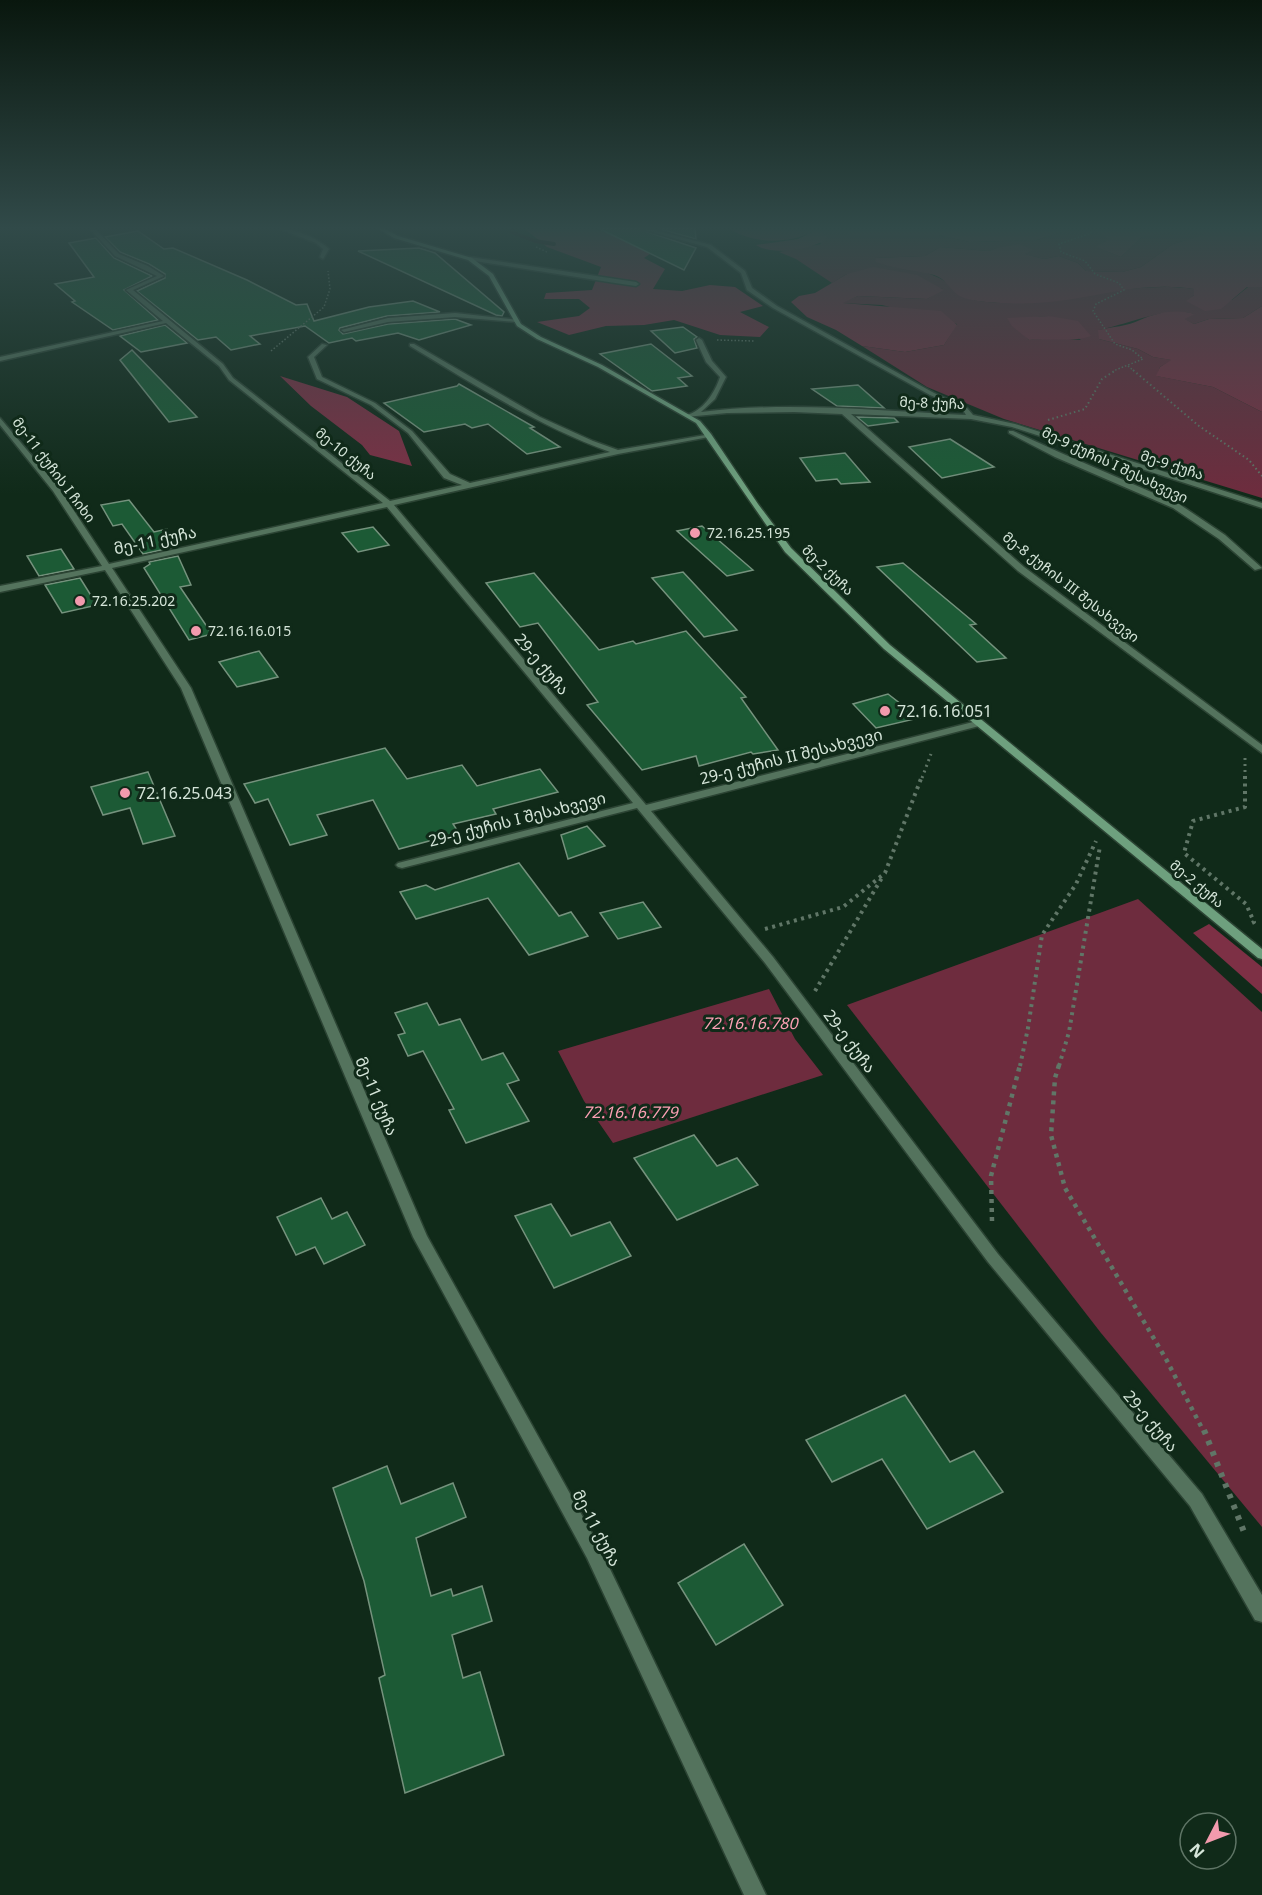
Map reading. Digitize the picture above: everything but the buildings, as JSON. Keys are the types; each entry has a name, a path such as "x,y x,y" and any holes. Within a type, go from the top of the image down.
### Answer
{"main road":[{"name":"მე-2 ქუჩა","path":"516,320 519,325 539,338 600,366 698,422 788,550 887,647 1262,955"}],"street":[{"name":"მე-10 ქუჩა","path":"162,317 221,365 231,379 389,504"},
{"path":"344,330 388,320 422,317"},
{"path":"485,317 516,320"},
{"name":"მე-8 ქუჩა","path":"794,317 932,394 965,409 971,417"},
{"path":"0,359 165,322"},
{"path":"688,416 703,409 710,402 723,377 709,362 699,340"},
{"path":"324,345 311,357 320,378 373,404 410,432 447,476 470,486"},
{"path":"412,345 532,416 591,444 618,452"},
{"name":"მე-8 ქუჩა","path":"688,416 756,410 971,417"},
{"name":"მე-8 ქუჩის III შესახვევი","path":"844,412 1021,569 1262,750"},
{"name":"მე-9 ქუჩა","path":"971,417 1013,425 1262,506"},
{"name":"მე-9 ქუჩის I შესახვევი","path":"983,419 1176,506 1210,527 1258,568"},
{"name":"მე-11 ქუჩის I ჩიხი","path":"0,420 56,490 107,567"},
{"path":"389,504 618,452 709,435"},
{"name":"მე-11 ქუჩა","path":"389,504 107,567 186,688 420,1237 592,1552 755,1895"},
{"name":"29-ე ქუჩა","path":"389,504 744,933 769,960 993,1258 1196,1500 1262,1613"},
{"path":"0,589 107,567"},
{"name":"29-ე ქუჩის II შესახვევი","path":"642,807 981,723"},
{"name":"29-ე ქუჩის I შესახვევი","path":"402,865 642,807"}],"path":[{"path":"271,351 314,317"},
{"path":"1044,420 1085,410 1102,379 1111,372 1143,359 1132,350 1115,344 1097,317"},
{"path":"699,340 754,341"},
{"path":"1128,366 1199,426 1249,460 1262,476"},
{"path":"1231,930 1254,922 1246,904 1184,853 1193,821 1245,807 1246,763 1242,734"},
{"path":"805,1008 885,873 933,746"},
{"path":"992,1223 991,1176 1010,1110 1028,1028 1042,935 1076,884 1104,824"},
{"path":"1104,824 1069,1032 1055,1078 1051,1135 1065,1188 1166,1359 1207,1437 1247,1543"},
{"path":"744,933 776,927 843,907 885,873"}],"green space":[{"path":"931,317 1029,317 1008,319 1029,340 1056,338 1081,340 1051,317 1145,317 1099,330 1099,339 1138,349 1153,357 1172,360 1160,367 1157,376 1213,387 1262,412 1262,498 1004,419 927,387 862,346 905,352 944,345 957,324"},
{"path":"1244,317 1209,319 1194,324 1184,319"},
{"path":"1138,899 1262,1012 1262,1527 1101,1333 847,1005"},
{"path":"769,989 795,1039 823,1075 613,1143 584,1101 558,1051"}],"shaded area":[{"path":"569,317 751,317 769,327 760,337 720,335 674,320 644,325 606,326 569,335 537,322"},
{"path":"808,317 948,317 957,325 944,345 905,352 862,346 836,330"},
{"path":"1057,317 1078,321 1091,336 1078,339 1029,340 1012,326 1007,318"},
{"path":"1146,317 1188,317 1185,319 1194,324 1209,319 1262,317 1262,412 1213,387 1156,376 1160,367 1171,360 1153,357 1138,349 1099,339 1098,330 1130,324"},
{"path":"280,376 347,397 399,431 412,466 370,455 362,445 311,406"},
{"path":"1209,924 1262,967 1262,994 1193,933"}],"place":[{"name":"72.16.25.195","path":"695,533"},
{"name":"72.16.25.202","path":"80,601"},
{"name":"72.16.16.015","path":"196,631"},
{"name":"72.16.16.051","path":"885,711"},
{"name":"72.16.25.043","path":"125,793"}],"park label":[{"name":"72.16.16.780","path":"750,1023"},
{"name":"72.16.16.779","path":"630,1112"}]}
